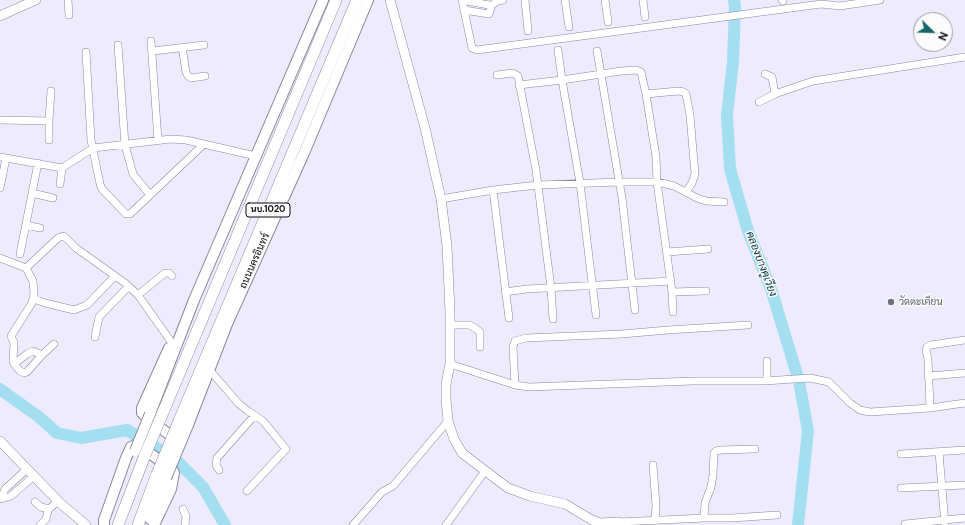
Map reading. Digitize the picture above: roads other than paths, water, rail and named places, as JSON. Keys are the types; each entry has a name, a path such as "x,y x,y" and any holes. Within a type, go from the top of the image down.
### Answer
{"main road":[{"name":"นบ.1020","path":"118,525 150,414 194,300 322,0"},
{"name":"นบ.1020","path":"105,525 140,453 161,417 336,0"},
{"name":"ถนนนครอินทร์","path":"138,525 162,476 357,0"},
{"name":"ถนนนครอินทร์","path":"183,423 304,153 368,0"},
{"path":"194,300 172,342 142,408 142,413 147,418 178,441 182,442 186,440 211,382 227,324"},
{"path":"105,525 104,520 126,458 131,447 135,445 138,445 172,469 174,473 171,489 154,525"},
{"name":"ถนนนครอินทร์","path":"148,525 162,476"}],"street":[{"path":"0,16 36,0"},
{"path":"68,0 69,15"},
{"path":"390,0 425,128 441,199 447,246 450,325 450,364 446,384 448,422 454,439 462,453 508,488 517,492 565,504 592,520 600,522 619,524 778,515"},
{"path":"490,6 462,0 472,48 477,50 821,4 840,6 880,0"},
{"path":"490,6 503,0"},
{"path":"525,0 528,31"},
{"path":"565,0 569,27"},
{"path":"605,0 608,22"},
{"path":"643,0 645,17"},
{"path":"464,10 489,14 490,6"},
{"path":"151,41 153,52 158,140"},
{"path":"118,45 125,145 133,174 150,195"},
{"path":"153,52 204,45"},
{"path":"182,47 188,76 191,78 205,76"},
{"path":"558,50 580,183 596,315"},
{"path":"597,51 619,182 633,284 635,310"},
{"path":"86,52 93,148 100,184 102,189 126,214 130,214 203,145"},
{"path":"760,102 774,94 813,81 965,57"},
{"path":"520,85 636,70 641,72 656,157 657,182 671,281 673,312"},
{"path":"497,75 516,74 518,76 538,185 551,288 553,319"},
{"path":"765,74 772,77 774,94"},
{"path":"49,140 51,91"},
{"path":"646,94 678,91 686,94 690,115 695,174 686,192"},
{"path":"0,120 49,121"},
{"path":"0,188 3,157 62,168 93,148 171,139 186,140 256,156"},
{"path":"20,254 38,163"},
{"path":"60,184 62,168"},
{"path":"441,199 493,190 538,185 657,182 666,183 706,201 724,202"},
{"path":"493,190 509,318"},
{"path":"32,193 53,198"},
{"path":"26,225 40,228"},
{"path":"26,268 58,238 63,236 76,248 138,294 172,342"},
{"path":"667,252 708,249"},
{"path":"0,258 26,268 30,273 34,286 34,298 11,336 14,343 12,355 14,364 24,373 54,344"},
{"path":"138,294 165,273 169,273 172,276"},
{"path":"34,298 45,303 74,310 87,305 115,276"},
{"path":"505,292 527,289 671,281"},
{"path":"95,337 99,316 128,287"},
{"path":"672,292 706,290"},
{"path":"450,325 476,328 480,332 480,347"},
{"path":"515,385 513,347 515,341 526,338 748,326"},
{"path":"930,408 927,346 965,340"},
{"path":"14,364 30,352 35,352 42,355"},
{"path":"767,361 767,380"},
{"path":"450,364 515,385 529,386 810,378 828,382 850,403 860,410 870,412 930,408 965,403"},
{"path":"928,376 965,373"},
{"path":"213,374 239,404 263,421 286,448 247,491"},
{"path":"219,470 216,465 217,458 254,416"},
{"path":"353,525 384,490 393,486 448,422"},
{"path":"2,446 58,501 86,525"},
{"path":"704,518 705,503 711,487 713,475 714,453 721,450 755,449"},
{"path":"901,454 965,450"},
{"path":"939,452 944,523"},
{"path":"653,465 656,506 655,521"},
{"path":"1,499 5,489 27,469"},
{"path":"446,525 485,471"},
{"path":"1,499 11,496 34,476"},
{"path":"901,488 965,485"},
{"path":"35,502 41,507 48,509 58,501"},
{"path":"40,525 46,519 48,512 47,508"},
{"path":"183,509 186,516 185,525"},
{"path":"905,524 944,523 965,518"}],"waterway":[{"name":"คลองบางคูเวียง","path":"734,0 733,62 727,115 730,169 748,231 771,289 799,381 808,431 798,525"},
{"path":"0,389 39,417 57,433 81,438 127,430 157,448 178,462 203,487 225,525"}],"place":[{"name":"วัดตะเคียน","path":"891,302"}]}
